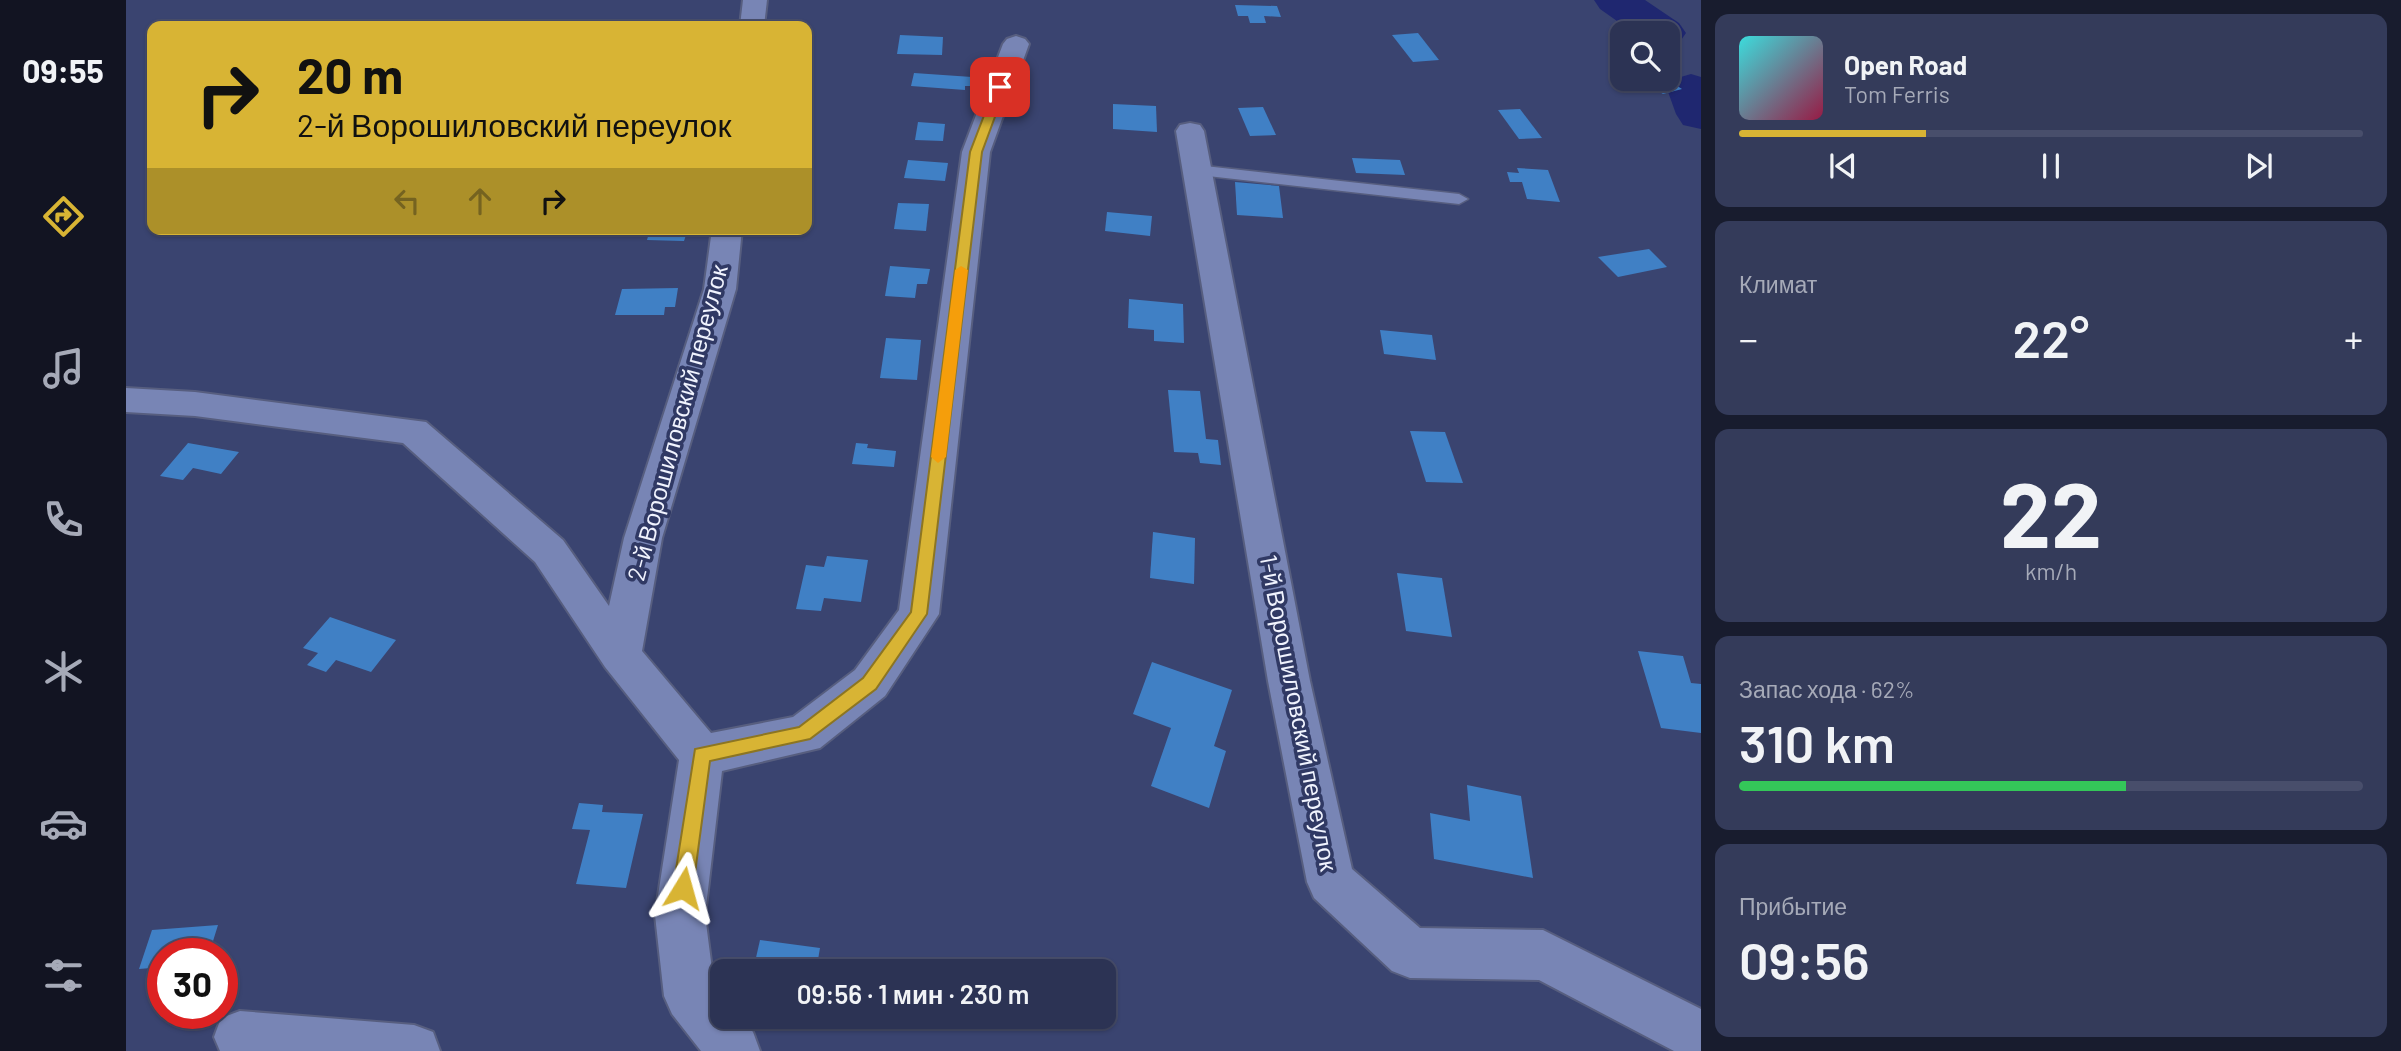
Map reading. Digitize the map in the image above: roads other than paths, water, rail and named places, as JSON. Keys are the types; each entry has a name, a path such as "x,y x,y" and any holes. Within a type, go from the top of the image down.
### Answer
{"street":[{"path":"753,21 755,0"},
{"path":"702,755 804,734 870,683 919,614 976,152 1016,44"},
{"name":"1-й Ворошиловский переулок","path":"1193,150 1289,681 1331,882 1410,953 1543,955 1697,1035 1701,1042"},
{"name":"2-й Ворошиловский переулок","path":"620,655 643,538 720,289 726,235"},
{"path":"126,400 195,404 413,431 550,551 620,655 702,755 680,915 690,996 734,1051"},
{"path":"240,1037 414,1051"}],"lane":[{"path":"1193,150 1460,199"}],"waterway":[{"path":"1616,0 1646,21"},
{"path":"1691,89 1701,114"}]}
